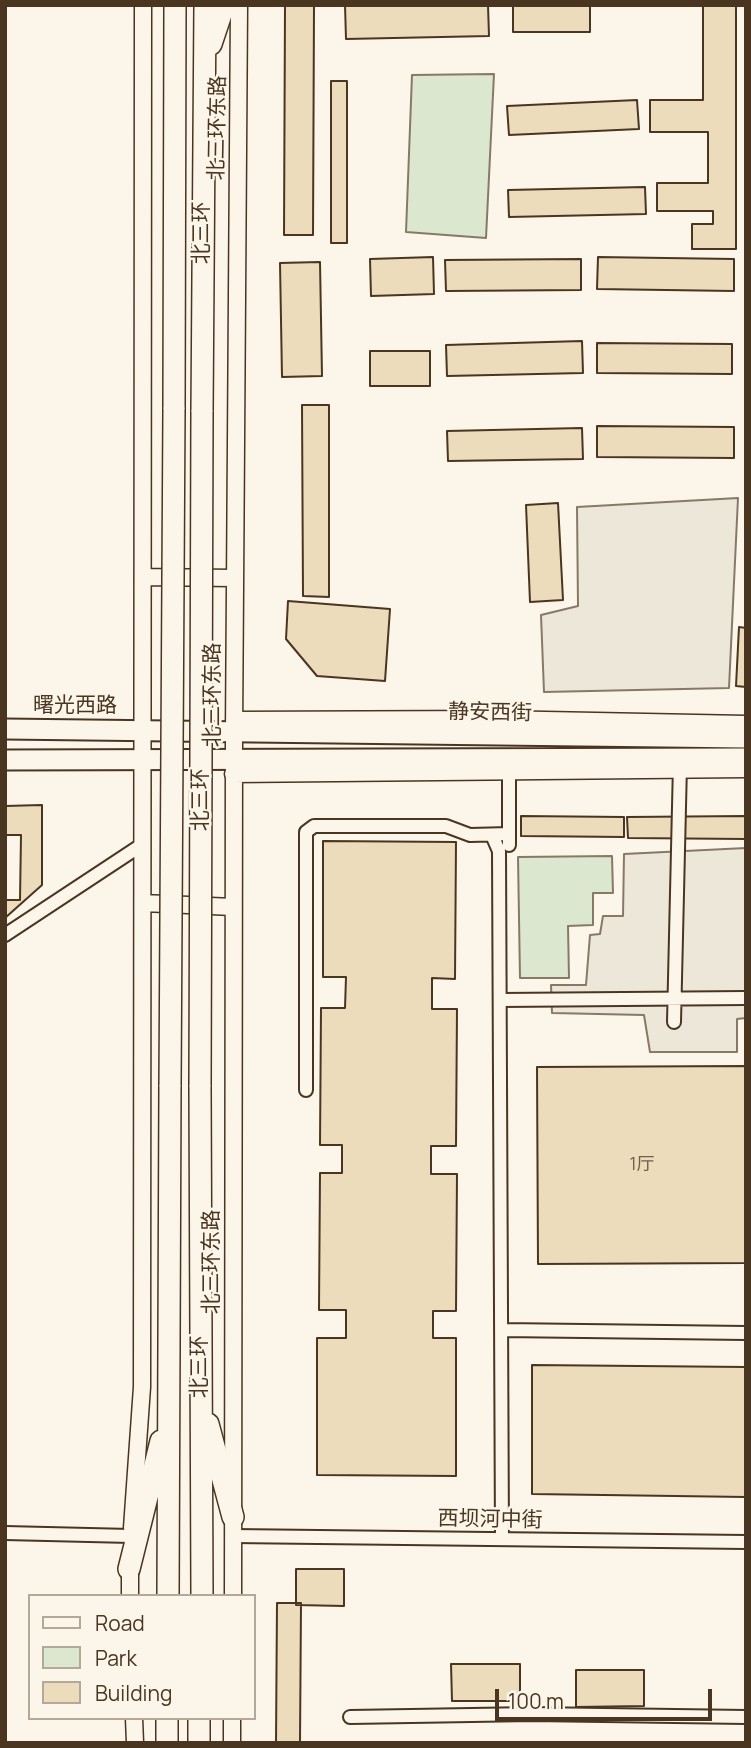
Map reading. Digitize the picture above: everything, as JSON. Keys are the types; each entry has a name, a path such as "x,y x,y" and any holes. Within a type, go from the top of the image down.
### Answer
{"highway":[{"name":"北三环","path":"168,1594 176,5"},
{"name":"北三环","path":"202,1594 200,1086 205,5"},
{"path":"203,65 224,5"},
{"path":"200,1394 233,1526"},
{"path":"129,1569 169,1409"},
{"path":"167,1720 167,1743"},
{"path":"199,1720 199,1743"}],"main road":[{"name":"静安西街","path":"145,728 234,727 542,736 746,738"},
{"name":"曙光西路","path":"5,729 145,728"},
{"path":"5,760 144,758 233,767 680,764 746,758"}],"street":[{"path":"130,1594 129,1569 142,1387 145,728 143,5"},
{"name":"北三环东路","path":"233,1594 233,767 239,5"},
{"path":"145,577 234,578"},
{"path":"495,719 542,736"},
{"path":"234,727 495,719 746,724"},
{"path":"674,1022 680,764 746,769"},
{"path":"306,1090 306,832 314,826 446,826 470,835 492,835 509,839 509,765"},
{"path":"492,835 499,852 502,1539"},
{"path":"5,935 143,844"},
{"path":"143,903 233,907"},
{"path":"501,1000 746,998"},
{"path":"503,1330 746,1332"},
{"name":"西坝河中街","path":"233,1526 502,1539 746,1542"},
{"path":"5,1533 131,1536"},
{"path":"350,1717 532,1714 746,1717"},
{"path":"134,1720 135,1743"},
{"path":"232,1720 232,1743"}],"green space":[{"path":"494,74 486,238 406,232 412,75"},
{"path":"612,856 613,893 593,893 593,925 568,926 569,978 520,978 518,857"}],"shaded area":[{"path":"738,498 729,688 544,692 541,615 578,606 577,507"},
{"path":"746,848 746,1018 737,1019 737,1052 650,1052 644,1015 552,1013 551,985 586,985 590,935 600,934 603,916 623,916 624,854"}],"building":[{"path":"285,5 314,5 313,235 284,235"},
{"path":"345,5 488,5 489,36 346,39"},
{"path":"513,5 590,5 590,32 513,32"},
{"path":"590,5 736,5 736,249 692,249 692,224 713,224 713,211 657,211 657,183 708,183 708,132 650,132 650,100 703,100 703,6"},
{"path":"331,81 347,81 347,243 331,243"},
{"path":"637,100 639,129 509,135 507,106"},
{"path":"645,187 646,214 509,217 508,190"},
{"path":"433,257 434,294 371,296 370,259"},
{"path":"598,257 734,259 734,291 597,289"},
{"path":"581,259 581,290 446,291 445,260"},
{"path":"320,262 322,376 282,377 280,263"},
{"path":"582,341 583,373 447,376 446,345"},
{"path":"597,343 732,344 732,374 597,373"},
{"path":"370,351 430,351 430,386 370,386"},
{"path":"302,405 329,405 329,597 303,596"},
{"path":"597,426 734,427 734,458 597,457"},
{"path":"582,428 583,459 448,461 447,431"},
{"path":"558,503 563,600 530,602 526,505"},
{"path":"288,601 390,609 385,681 317,676 286,639"},
{"path":"739,627 746,628 746,687 736,686"},
{"path":"42,805 42,885 5,918 5,806"},
{"path":"521,816 624,817 624,837 521,836"},
{"path":"746,816 746,839 628,838 627,817"},
{"path":"5,835 21,835 20,900 5,900"},
{"path":"323,841 456,842 455,979 432,978 432,1009 457,1009 456,1146 431,1146 431,1174 457,1174 456,1311 433,1311 433,1338 456,1338 456,1476 317,1475 317,1338 346,1338 346,1310 319,1310 320,1173 342,1173 342,1145 320,1145 321,1008 345,1008 346,977 323,977"},
{"path":"746,1066 746,1263 538,1264 537,1067"},
{"path":"532,1365 746,1367 746,1497 532,1494"},
{"path":"296,1569 344,1569 344,1606 296,1605"},
{"path":"277,1603 301,1603 300,1743 276,1743"},
{"path":"451,1664 520,1664 520,1701 452,1701"},
{"path":"576,1670 644,1670 644,1706 576,1707"}]}
